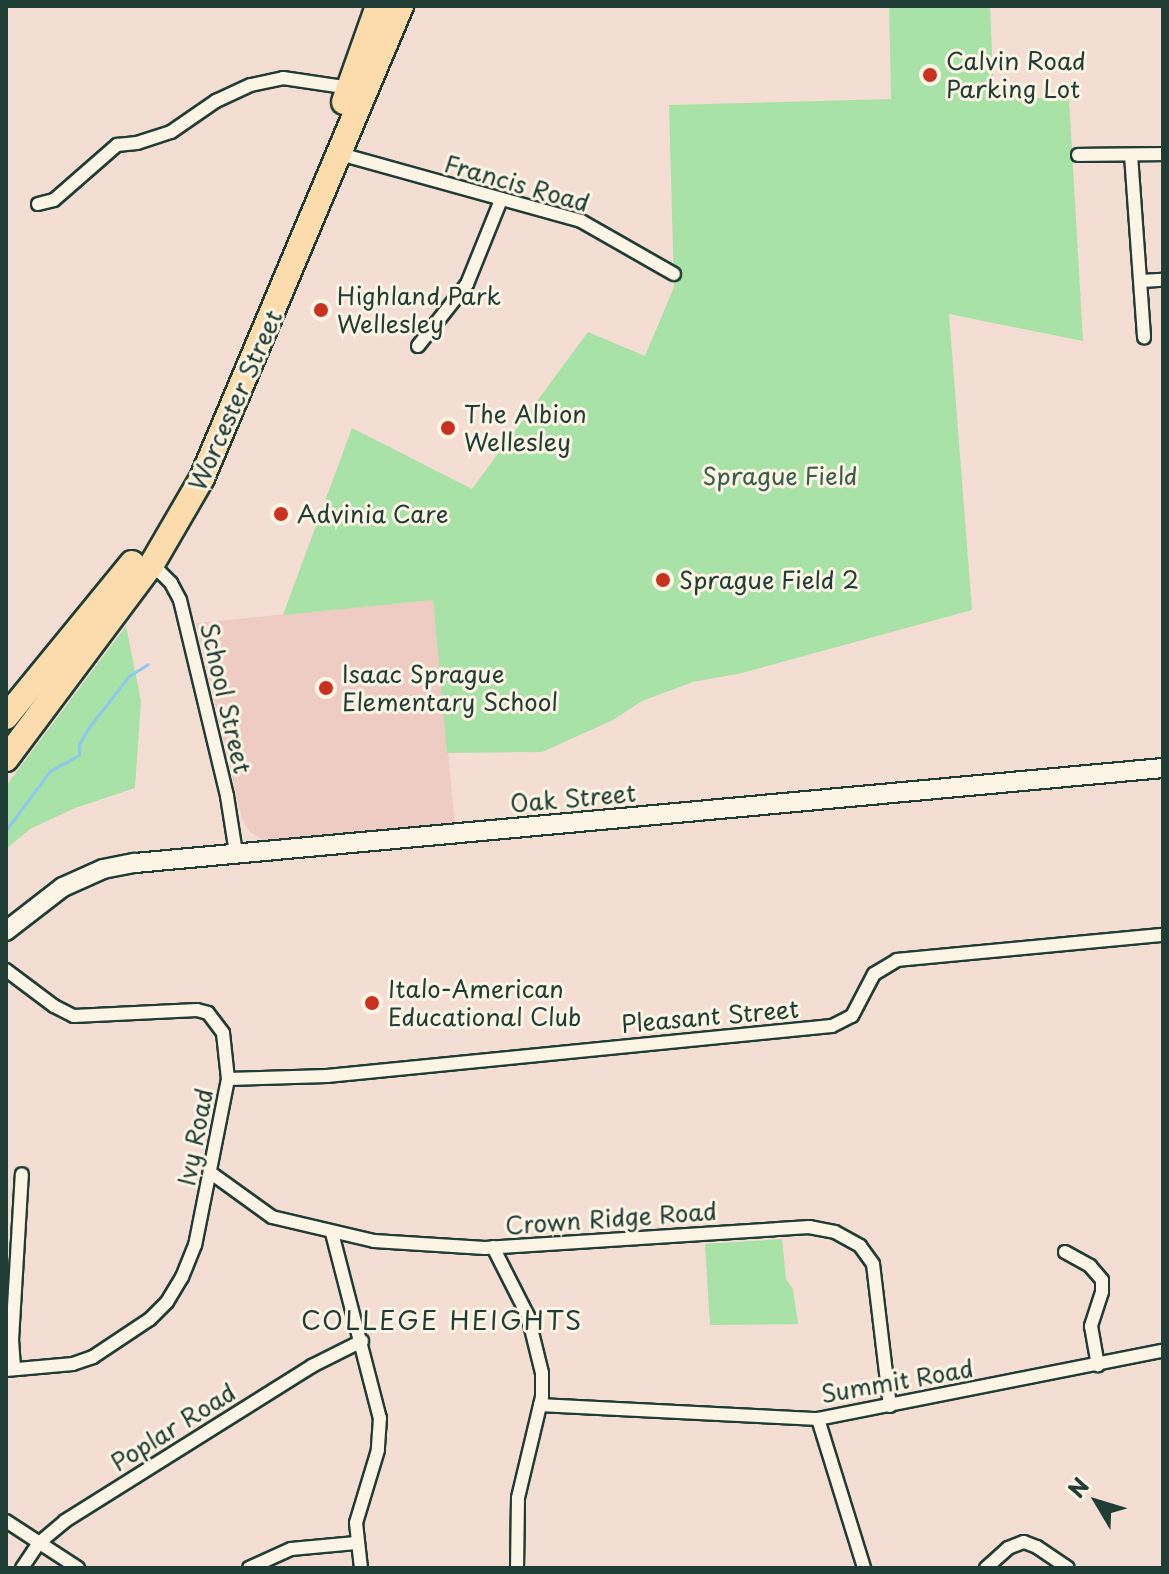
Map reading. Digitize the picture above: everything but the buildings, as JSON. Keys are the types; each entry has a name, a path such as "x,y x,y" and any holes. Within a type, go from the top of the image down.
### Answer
{"highway":[{"name":"Worcester Street","path":"6,717 109,594 174,498 212,421 350,88 378,6"},
{"name":"Worcester Street","path":"6,759 152,564 216,451 401,6"}],"street":[{"path":"38,204 54,200 117,145 137,143 171,132 216,101 251,85 283,78 350,88"},
{"name":"Francis Road","path":"340,154 581,221 674,274"},
{"path":"1078,155 1163,154"},
{"path":"1131,155 1144,338"},
{"path":"418,346 467,284 501,200"},
{"path":"1141,281 1163,280"},
{"name":"School Street","path":"152,564 168,579 180,600 227,796 236,853"},
{"name":"Oak Street","path":"6,931 55,891 96,872 147,862 1163,768"},
{"name":"Pleasant Street","path":"228,1079 327,1076 832,1026 856,1012 871,978 886,964 897,960 1163,935"},
{"name":"Ivy Road","path":"6,970 54,1006 74,1016 197,1010 208,1013 223,1033 228,1079 211,1173 189,1261 175,1290 158,1312 88,1359 10,1369"},
{"name":"Crown Ridge Road","path":"211,1173 266,1214 332,1233 374,1241 493,1247 809,1227 842,1235 866,1252 875,1271 890,1406"},
{"path":"10,1369 22,1174"},
{"path":"332,1233 362,1341 380,1431 358,1517 356,1543 361,1568"},
{"path":"493,1247 532,1326 542,1373 540,1405 519,1493 517,1568"},
{"path":"1065,1252 1095,1269 1102,1280 1102,1292 1091,1326 1098,1365"},
{"name":"Poplar Road","path":"22,1568 39,1543 65,1521 270,1391 362,1341"},
{"name":"Summit Road","path":"540,1405 818,1419 1163,1351"},
{"path":"818,1419 864,1568"},
{"path":"6,1521 78,1568"},
{"path":"986,1568 1008,1548 1024,1542 1068,1568"},
{"path":"249,1568 291,1549 356,1543"}],"shaded area":[{"name":"Isaac Sprague Elementary School","path":"433,600 455,824 265,841 249,831 242,819 196,623"}],"green space":[{"name":"Sprague Field","path":"889,6 990,6 994,98 1069,98 1083,341 949,314 972,610 742,673 693,682 642,701 613,720 542,752 447,753 433,600 283,615 352,428 472,489 588,332 645,356 674,287 669,105 891,99"},
{"path":"126,626 141,701 135,788 75,808 30,829 6,849 6,786"},
{"path":"782,1239 786,1279 793,1289 798,1324 710,1325 705,1244"}],"waterway":[{"path":"6,830 50,771 79,755 79,744 89,727 129,676 148,664"}],"place":[{"name":"Calvin Road Parking Lot","path":"930,75"},
{"name":"Highland Park Wellesley","path":"321,310"},
{"name":"The Albion Wellesley","path":"448,428"},
{"name":"Advinia Care","path":"281,514"},
{"name":"Sprague Field 2","path":"663,580"},
{"name":"Isaac Sprague Elementary School","path":"326,688"},
{"name":"Italo-American Educational Club","path":"372,1003"}],"district":[{"name":"COLLEGE HEIGHTS","path":"442,1320"}]}
